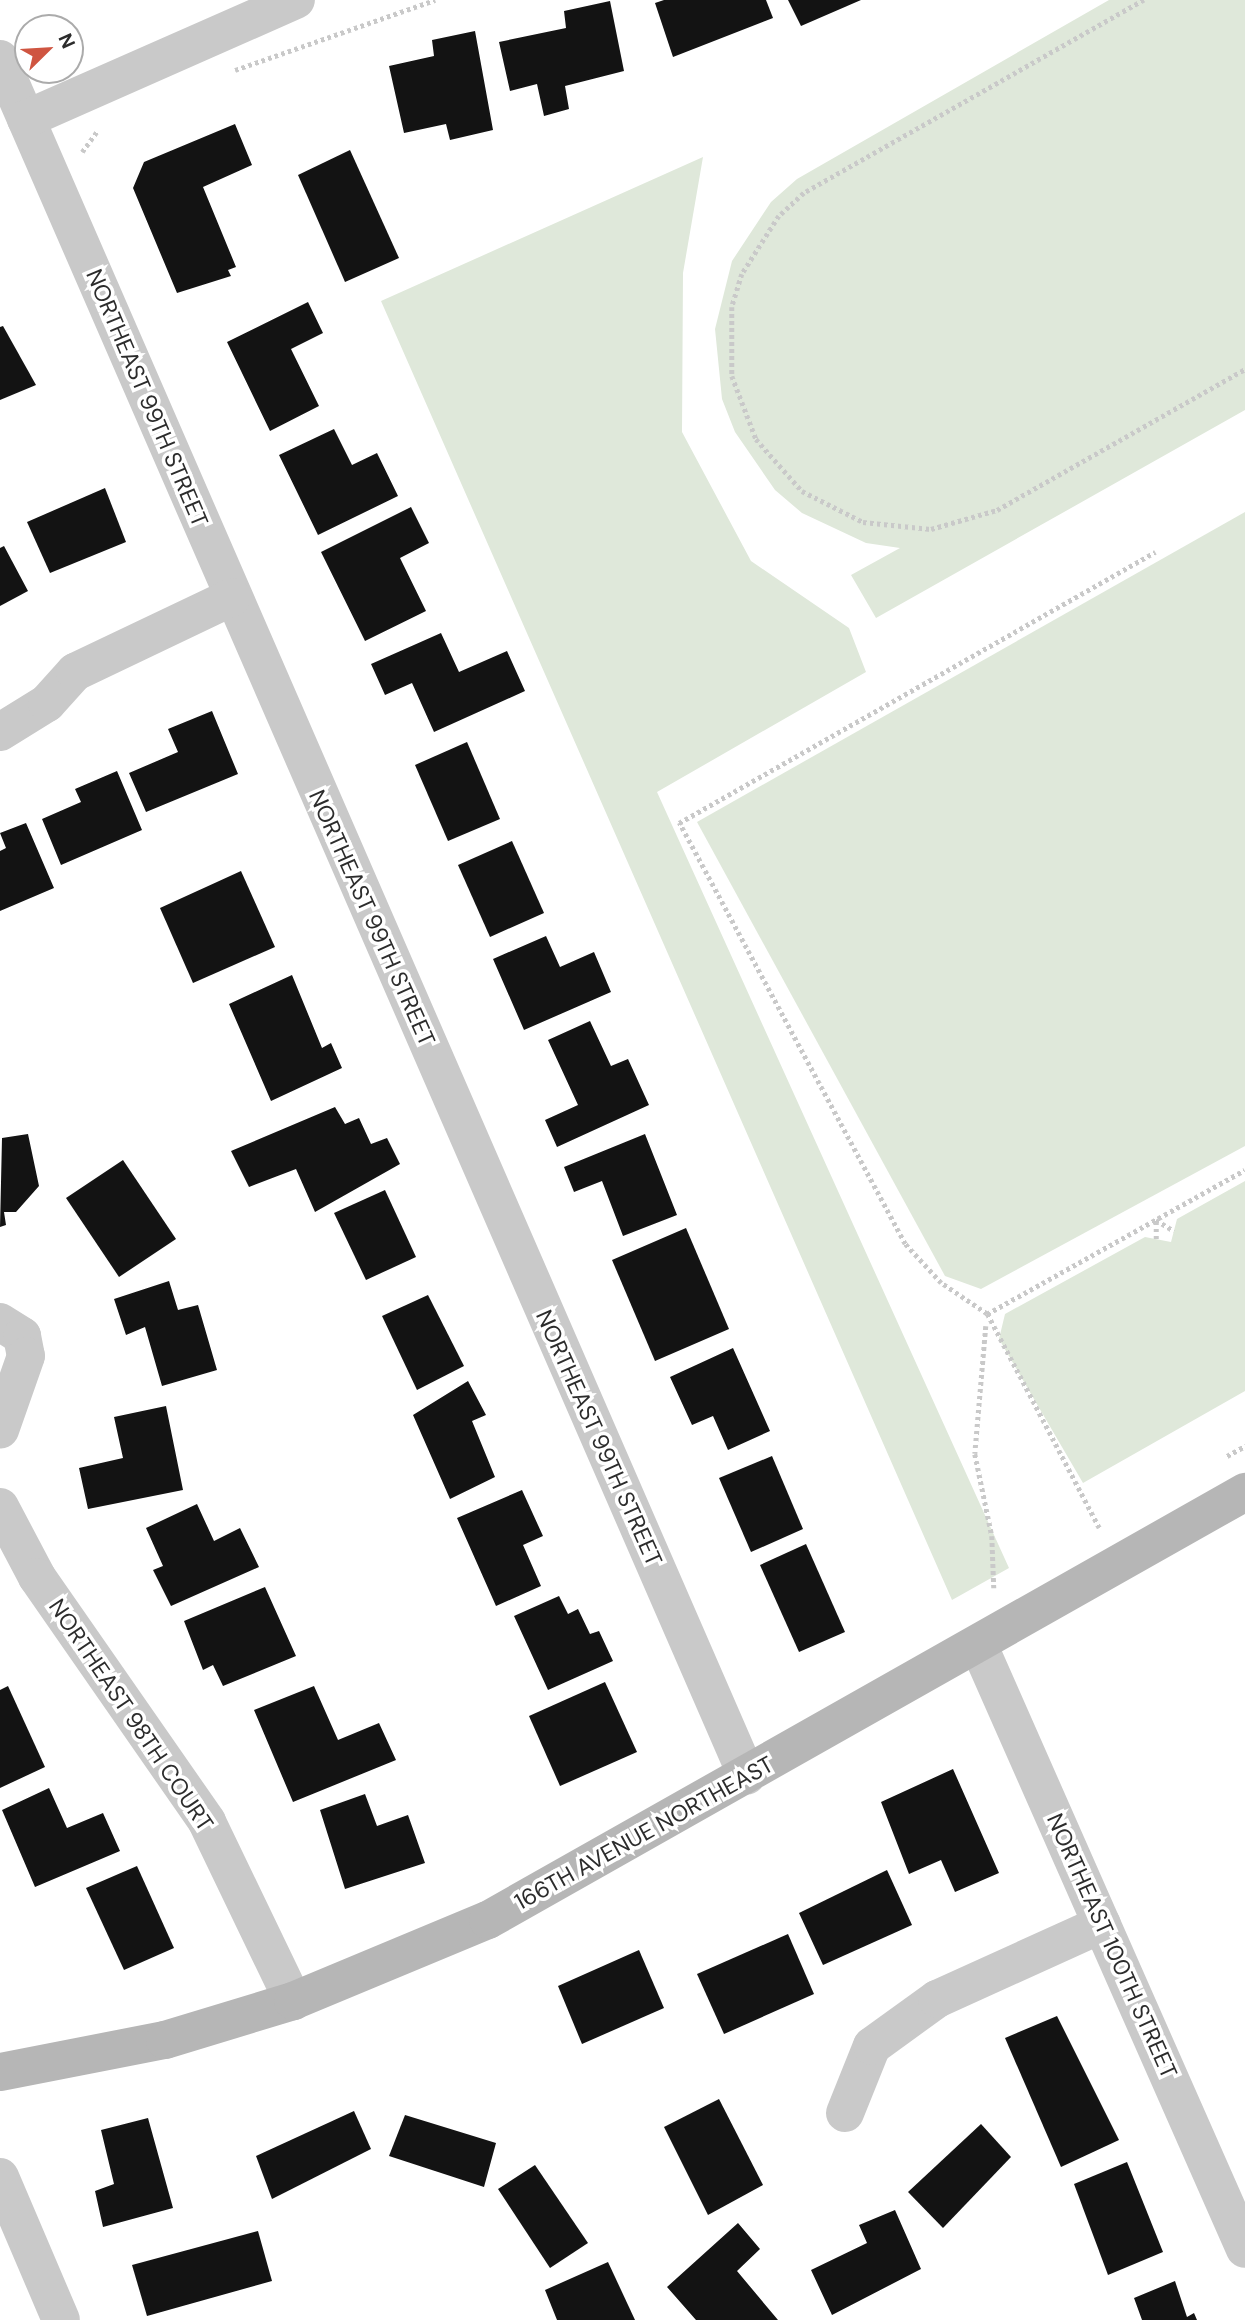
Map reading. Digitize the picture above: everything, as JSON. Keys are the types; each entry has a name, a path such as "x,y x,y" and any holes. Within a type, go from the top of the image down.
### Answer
{"street":[{"path":"26,119 296,0"},
{"name":"NORTHEAST 99TH STREET","path":"0,59 747,1776"},
{"path":"0,732 95,661 232,597"},
{"path":"0,1322 22,1336 26,1356 0,1430"},
{"name":"166TH AVENUE NORTHEAST","path":"0,2071 165,2040 293,2001 488,1920 747,1776 1245,1492"},
{"name":"NORTHEAST 98TH COURT","path":"0,1507 37,1577 207,1822 293,2001"},
{"name":"NORTHEAST 100TH STREET","path":"978,1644 1245,2249"},
{"path":"845,2113 872,2046 937,1999 1102,1924"},
{"path":"0,2177 61,2320"}],"path":[{"path":"225,70 250,69 354,25 435,0"},
{"path":"1144,0 804,193 779,216 738,285 729,341 732,376 757,439 802,491 863,522 931,528 997,510 1245,369"},
{"path":"81,162 86,142 102,128"},
{"path":"986,1314 941,1283 905,1244 679,822 1155,552"},
{"path":"986,1314 1245,1171"},
{"path":"1157,1220 1174,1231"},
{"path":"1156,1239 1157,1220"},
{"path":"986,1314 975,1454 992,1536 994,1588"},
{"path":"986,1323 1099,1528"},
{"path":"1221,1460 1245,1446"},
{"path":"1088,1535 1112,1521"},
{"path":"982,1594 1006,1581"}],"shaded area":[{"path":"1109,0 1245,0 1245,410 876,618 851,575 900,548 866,543 802,513 775,490 735,432 722,399 715,329 732,261 771,202 797,179"},
{"path":"703,157 683,273 682,432 751,561 849,628 866,672 657,792 1009,1568 952,1600 381,301"},
{"path":"1245,512 1245,1146 981,1289 945,1276 697,822"},
{"path":"1245,1181 1245,1391 1083,1483 999,1339 1005,1314 1145,1237 1171,1242 1177,1219"}],"building":[{"path":"664,0 766,0 773,18 673,57 655,3"},
{"path":"788,0 861,0 801,26"},
{"path":"610,1 624,71 565,86 569,109 544,116 537,84 510,91 499,42 566,28 564,11"},
{"path":"475,31 493,130 450,140 446,124 404,133 389,66 434,56 432,40"},
{"path":"235,124 252,165 203,187 236,267 228,270 231,276 177,293 133,188 144,162"},
{"path":"350,150 399,258 345,282 298,175"},
{"path":"308,302 323,333 291,349 319,406 270,431 227,342"},
{"path":"3,326 36,385 0,400 0,327"},
{"path":"334,429 352,465 377,453 398,496 318,535 279,455"},
{"path":"105,488 126,542 50,573 27,522"},
{"path":"411,507 429,543 400,558 426,611 365,641 321,552"},
{"path":"4,546 28,591 0,606 0,548"},
{"path":"441,633 459,672 507,651 525,691 434,732 412,683 385,695 371,664"},
{"path":"212,711 238,774 146,812 129,773 178,752 168,729"},
{"path":"467,742 500,819 448,841 415,765"},
{"path":"117,771 142,830 61,865 42,819 81,802 75,789"},
{"path":"26,823 54,888 0,911 0,851 6,848 0,833"},
{"path":"512,841 544,913 490,937 458,865"},
{"path":"241,871 275,947 193,983 160,908"},
{"path":"546,936 560,967 594,952 611,992 524,1030 493,959"},
{"path":"292,975 322,1048 331,1043 342,1068 271,1101 229,1004"},
{"path":"590,1021 611,1066 628,1059 649,1105 557,1147 545,1120 578,1105 548,1040"},
{"path":"335,1107 345,1124 359,1118 371,1144 387,1138 400,1164 315,1212 296,1169 249,1187 231,1151"},
{"path":"28,1134 39,1186 16,1212 4,1212 6,1225 0,1227 2,1138"},
{"path":"645,1134 677,1215 623,1236 602,1181 574,1192 564,1167"},
{"path":"123,1160 176,1239 119,1277 66,1198"},
{"path":"385,1190 416,1257 366,1280 334,1213"},
{"path":"686,1228 729,1329 655,1361 612,1260"},
{"path":"169,1281 178,1310 198,1305 217,1370 162,1386 145,1327 126,1335 114,1299"},
{"path":"428,1295 464,1366 417,1390 382,1316"},
{"path":"733,1348 770,1431 728,1450 713,1416 692,1425 670,1377"},
{"path":"468,1381 486,1415 472,1421 495,1477 450,1499 413,1415"},
{"path":"166,1406 183,1490 88,1509 79,1468 123,1458 114,1417"},
{"path":"772,1456 803,1529 751,1552 719,1478"},
{"path":"522,1490 543,1536 523,1545 541,1586 496,1606 457,1518"},
{"path":"197,1504 214,1541 240,1528 259,1567 171,1606 153,1570 163,1566 146,1528"},
{"path":"806,1544 845,1632 799,1652 760,1565"},
{"path":"265,1587 296,1656 223,1686 213,1665 203,1670 184,1621"},
{"path":"559,1596 568,1614 578,1609 590,1634 599,1631 613,1661 548,1690 514,1616"},
{"path":"605,1682 637,1752 560,1786 529,1716"},
{"path":"8,1686 45,1767 0,1788 0,1690"},
{"path":"314,1686 338,1740 379,1723 396,1760 293,1802 254,1710"},
{"path":"953,1769 999,1873 955,1892 941,1860 909,1874 881,1802"},
{"path":"49,1788 67,1828 103,1813 120,1851 35,1887 2,1810"},
{"path":"365,1794 377,1826 408,1815 425,1863 345,1889 320,1810"},
{"path":"137,1866 174,1948 124,1970 86,1888"},
{"path":"887,1870 912,1925 823,1965 799,1913"},
{"path":"788,1934 814,1994 724,2034 697,1974"},
{"path":"639,1950 664,2008 582,2044 558,1986"},
{"path":"1057,2016 1119,2140 1061,2167 1005,2038"},
{"path":"719,2099 763,2185 708,2215 664,2127"},
{"path":"354,2111 371,2149 272,2199 256,2156"},
{"path":"405,2115 496,2143 484,2187 389,2156"},
{"path":"148,2118 173,2208 103,2227 95,2191 114,2184 101,2130"},
{"path":"981,2124 1011,2157 943,2228 908,2192"},
{"path":"1127,2162 1163,2252 1108,2275 1074,2184"},
{"path":"535,2165 588,2243 550,2268 498,2189"},
{"path":"895,2210 921,2269 832,2315 811,2270 867,2243 859,2225"},
{"path":"738,2223 760,2249 737,2271 778,2320 696,2320 667,2287"},
{"path":"258,2231 272,2281 147,2316 132,2265"},
{"path":"608,2262 635,2320 557,2320 545,2290"},
{"path":"1175,2281 1187,2317 1194,2313 1197,2320 1142,2320 1134,2298"}]}
